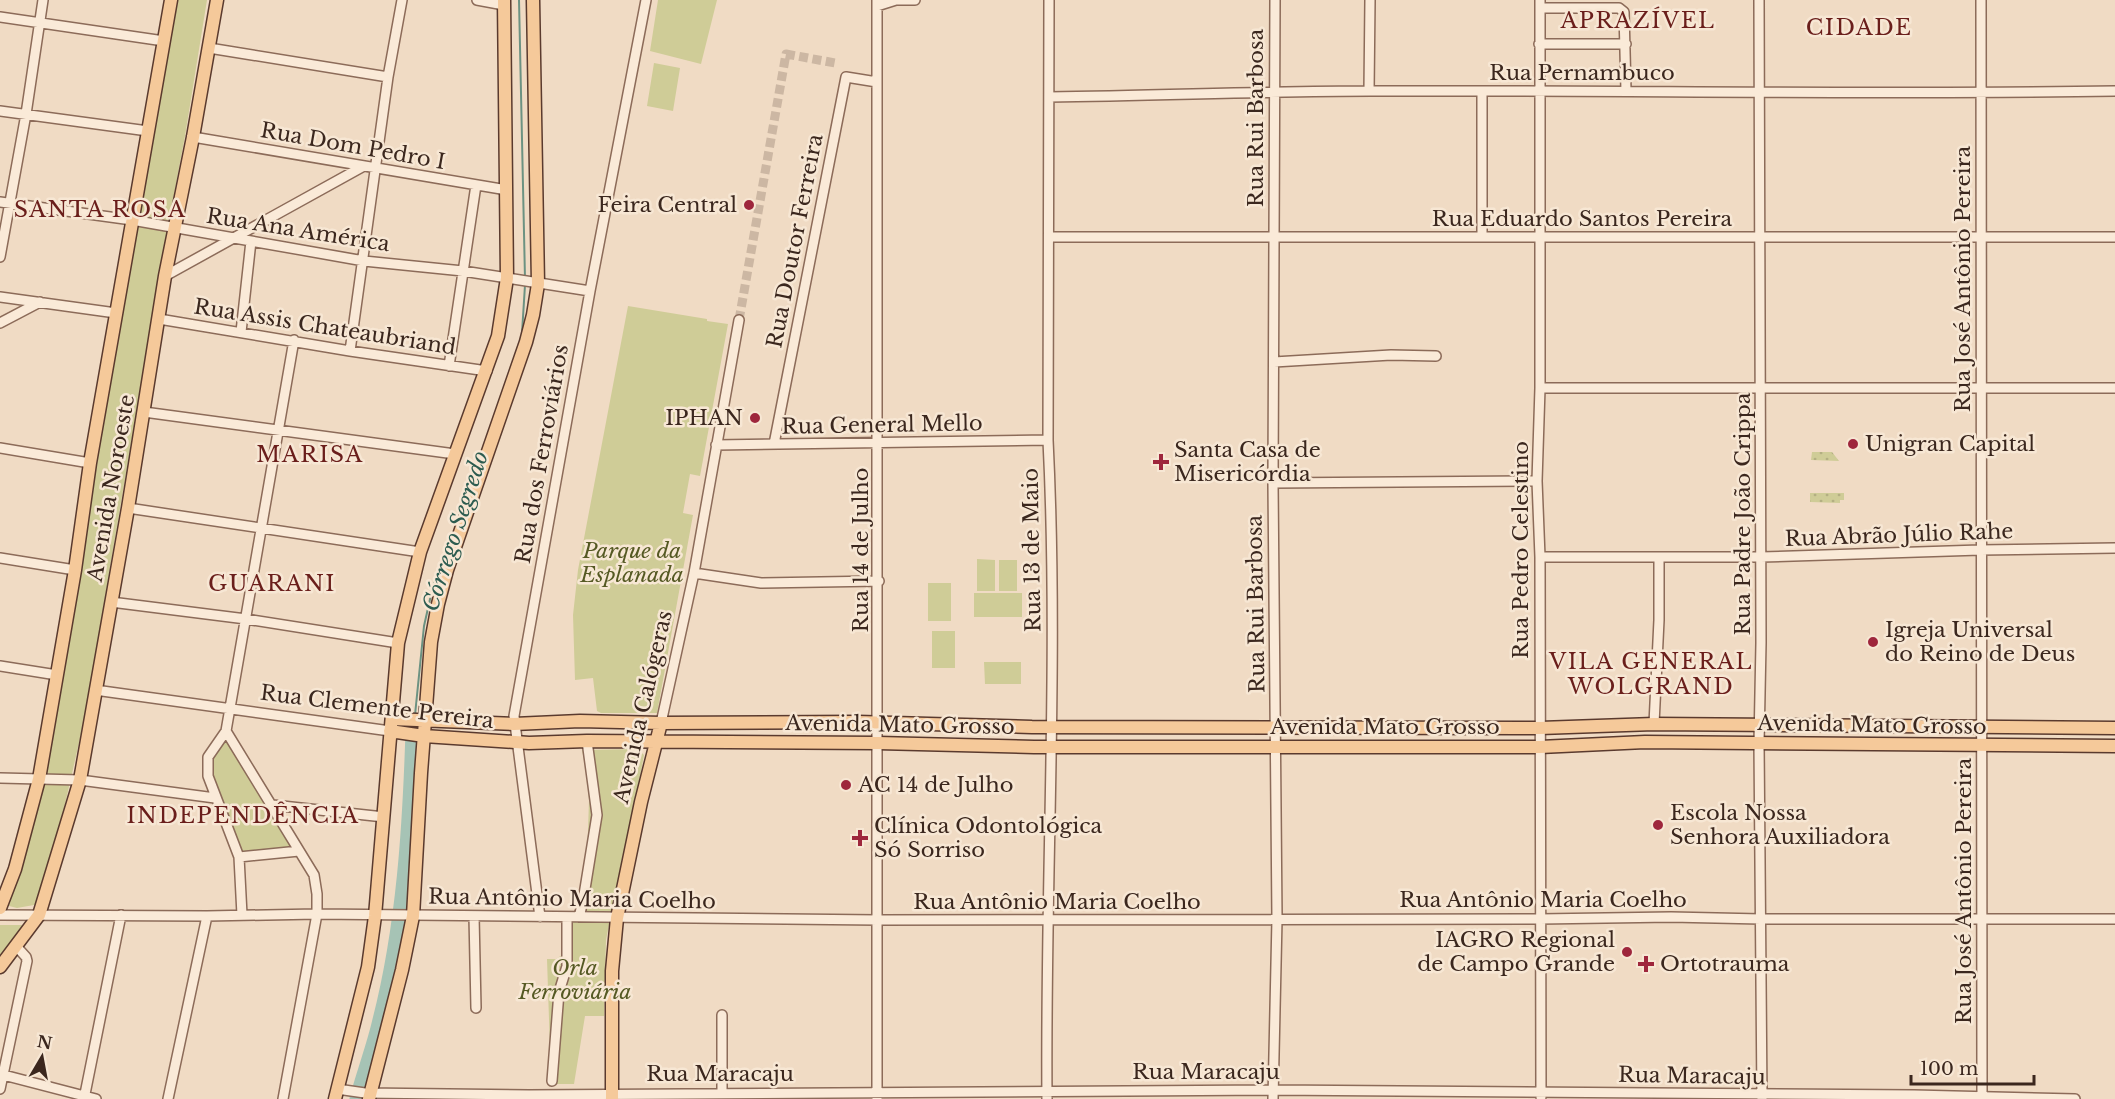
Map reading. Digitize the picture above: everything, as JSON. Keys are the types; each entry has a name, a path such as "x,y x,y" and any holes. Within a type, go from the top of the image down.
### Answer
{"main road":[{"name":"Avenida Noroeste","path":"0,908 15,869 39,778 75,570 90,463 171,0"},
{"name":"Avenida Noroeste","path":"0,966 39,915 80,780 128,508 165,276 217,0"},
{"path":"368,1095 402,970 420,721 438,604 447,570 526,342 537,284 533,0"},
{"path":"339,1093 379,916 384,817 395,725 398,644 420,552 498,336 509,278 504,3"},
{"name":"Rua Clemente Pereira","path":"395,725 420,721 514,724 580,721 661,723"},
{"name":"Avenida Mato Grosso","path":"661,723 879,722 1051,728 1540,728 1654,724 1760,724 2115,728"},
{"name":"Avenida Calógeras","path":"612,1096 612,970 617,918 640,802 661,723"},
{"path":"1645,742 1653,732 1654,724"},
{"name":"Rua Clemente Pereira","path":"395,725 419,735 518,742 656,741"},
{"name":"Avenida Mato Grosso","path":"656,741 1051,747 1540,747 1645,742 2115,747"}],"street":[{"path":"0,256 4,203 26,114 43,0"},
{"path":"350,351 388,77 402,0"},
{"path":"477,0 504,3"},
{"name":"Rua dos Ferroviários","path":"540,917 514,716 590,291 646,0"},
{"path":"878,3 915,0"},
{"name":"Rua 13 de Maio","path":"1047,1095 1051,747 1051,497 1048,441 1050,0"},
{"name":"Rua Rui Barbosa","path":"1273,1094 1276,919 1273,483 1275,0"},
{"path":"1369,91 1370,0"},
{"name":"Rua Padre João Crippa","path":"1759,0 1761,388 1759,742 1762,1097"},
{"name":"Rua José Antônio Pereira","path":"1981,0 1982,1099"},
{"name":"Rua 14 de Julho","path":"878,3 878,1095"},
{"path":"1540,4 1619,8 1624,12 1626,91"},
{"name":"Rua Pedro Celestino","path":"1540,4 1540,388 1537,481 1540,558 1541,1096"},
{"path":"0,17 164,41"},
{"path":"1539,44 1626,44"},
{"path":"209,48 388,77"},
{"name":"Rua Doutor Ferreira","path":"774,444 846,77 878,82"},
{"name":"Rua Pernambuco","path":"1050,97 1276,91 1982,93 2115,91"},
{"path":"1482,91 1482,237"},
{"path":"0,111 148,131"},
{"name":"Rua Dom Pedro I","path":"193,137 507,190"},
{"path":"165,276 362,167"},
{"path":"449,366 476,185"},
{"name":"Rua Ana América","path":"4,203 132,220 364,261 463,271 590,291"},
{"name":"Rua Eduardo Santos Pereira","path":"1049,237 2115,237"},
{"path":"241,332 251,241"},
{"path":"0,297 116,313"},
{"path":"0,323 40,302"},
{"name":"Rua Assis Chateaubriand","path":"159,319 487,371"},
{"name":"Avenida Calógeras","path":"661,723 694,573 739,323"},
{"path":"242,915 239,857 208,776 208,757 226,731 294,340"},
{"path":"1274,362 1390,355 1436,356"},
{"path":"1540,388 2115,388"},
{"path":"144,412 455,454"},
{"name":"Rua General Mello","path":"716,445 1048,441"},
{"path":"0,448 90,463"},
{"path":"1273,483 1537,481"},
{"path":"128,508 420,552"},
{"name":"Rua Abrão Júlio Rahe","path":"1540,558 1761,557 2115,548"},
{"path":"1654,724 1659,620 1659,557"},
{"path":"0,558 75,570"},
{"path":"694,573 761,583 879,581"},
{"path":"111,602 246,619 398,644"},
{"path":"0,666 57,675"},
{"name":"Rua Clemente Pereira","path":"95,690 229,708 395,725"},
{"path":"226,731 314,875 318,894 317,914 283,1099"},
{"path":"579,917 597,815 587,741"},
{"path":"0,778 80,780 215,798"},
{"path":"273,806 384,817"},
{"path":"239,857 299,851"},
{"name":"Rua Antônio Maria Coelho","path":"0,915 317,914 878,920 1671,917 2115,919"},
{"path":"84,1098 121,915"},
{"path":"168,1099 207,916"},
{"path":"474,916 476,1008"},
{"path":"552,1081 559,1007 558,992 567,966 567,917"},
{"path":"0,1089 27,961 16,946"},
{"path":"722,1015 722,1092"},
{"path":"2,1075 84,1098 96,1099"},
{"name":"Rua Maracaju","path":"339,1093 612,1096 722,1092 878,1095 1273,1094 1762,1097 1914,1095 1982,1099 2075,1099"}],"green space":[{"path":"178,0 207,0 91,690 58,835 39,900 34,905 17,908 5,905 20,869"},
{"path":"658,0 717,0 701,64 650,51"},
{"path":"654,63 680,68 673,111 647,106"},
{"name":"Parque da Esplanada","path":"628,306 728,324 700,476 690,474 683,513 693,515 657,713 601,713 597,711 593,678 575,680 573,615 578,570"},
{"path":"1812,452 1832,452 1839,461 1811,460"},
{"path":"1810,493 1844,493 1844,500 1840,500 1840,503 1810,502"},
{"path":"977,559 995,560 995,591 977,591"},
{"path":"999,560 1017,560 1017,591 999,591"},
{"path":"928,583 951,583 951,621 928,621"},
{"path":"974,593 1022,593 1022,617 974,617"},
{"path":"932,631 955,631 955,668 932,668"},
{"path":"984,662 1021,662 1021,684 985,684"},
{"path":"226,731 299,851 239,857 215,798 208,757"},
{"name":"Orla Ferroviária","path":"638,749 644,755 626,852 623,854 606,940 604,1016 585,1016 574,1084 547,1084 550,1049 547,959 556,959 565,953 565,932 581,902 587,861 589,800 582,750"},
{"path":"0,925 23,925 0,958"}],"waterway":[{"name":"Córrego Segredo","path":"519,0 525,279"},
{"name":"Córrego Segredo","path":"522,333 525,285"},
{"name":"Córrego Segredo","path":"415,715 424,626 433,586 450,542"},
{"name":"Córrego Segredo","path":"357,1099 378,1030 395,949 408,840 413,731"}],"tunnel":[{"path":"739,320 786,54 835,63"}],"place":[{"name":"Feira Central","path":"749,205"},
{"name":"IPHAN","path":"755,418"},
{"name":"Unigran Capital","path":"1853,444"},
{"name":"Santa Casa de Misericórdia","path":"1161,462"},
{"name":"Igreja Universal do Reino de Deus","path":"1873,642"},
{"name":"AC 14 de Julho","path":"846,785"},
{"name":"Escola Nossa Senhora Auxiliadora","path":"1658,825"},
{"name":"Clínica Odontológica Só Sorriso","path":"860,838"},
{"name":"IAGRO Regional de Campo Grande","path":"1627,952"},
{"name":"Ortotrauma","path":"1646,964"}],"district":[{"name":"APRAZÍVEL","path":"1638,20"},
{"name":"CIDADE","path":"1859,27"},
{"name":"SANTA ROSA","path":"100,209"},
{"name":"MARISA","path":"310,454"},
{"name":"GUARANI","path":"272,583"},
{"name":"VILA GENERAL WOLGRAND","path":"1651,674"},
{"name":"INDEPENDÊNCIA","path":"243,815"}]}
